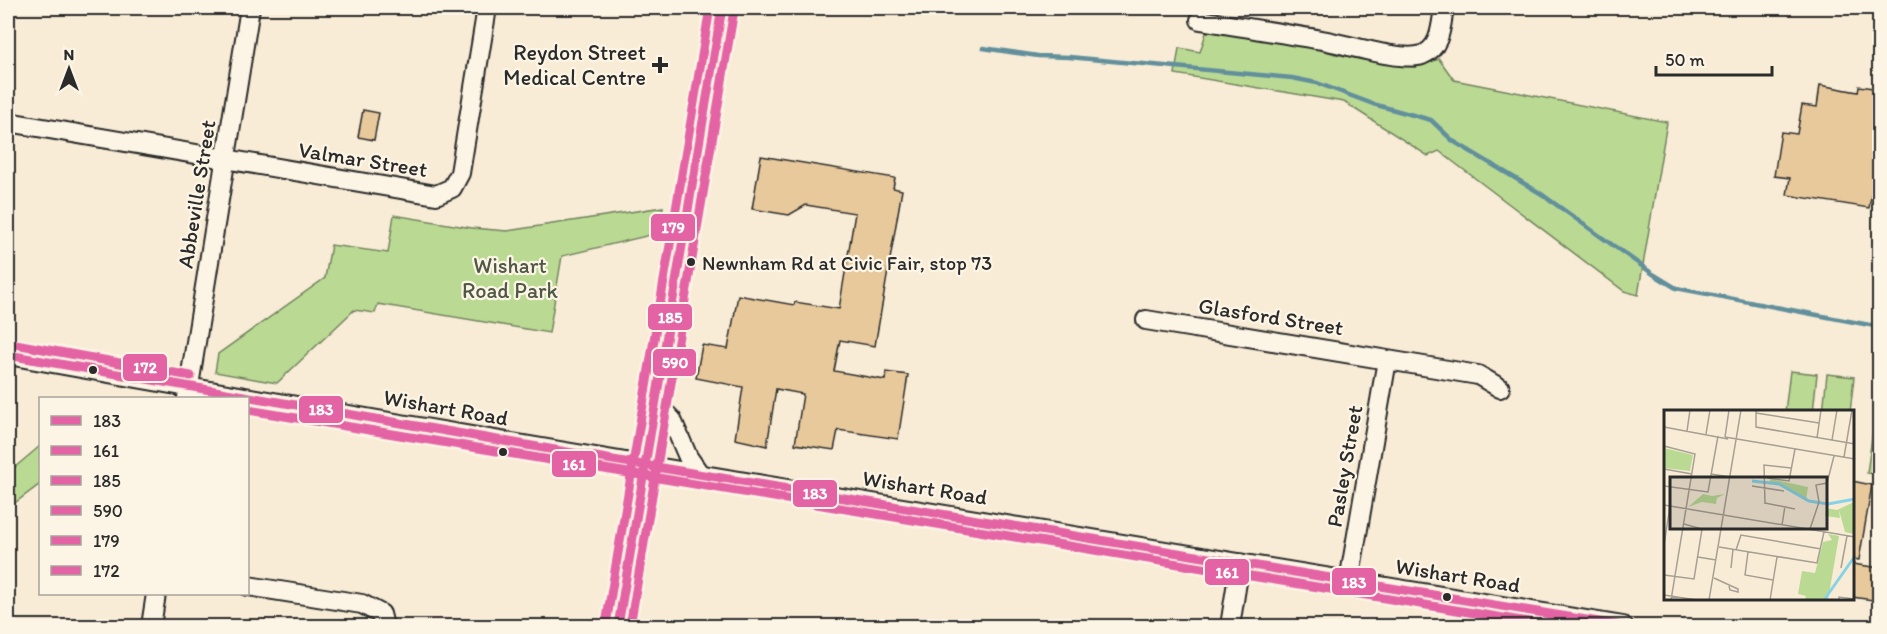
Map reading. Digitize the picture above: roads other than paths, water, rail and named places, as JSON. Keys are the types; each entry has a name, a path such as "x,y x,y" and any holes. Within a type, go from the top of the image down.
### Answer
{"main road":[{"path":"618,627 654,402 723,8"}],"street":[{"name":"Abbeville Street","path":"188,393 250,8"},
{"name":"Valmar Street","path":"8,122 436,195 452,188 460,173 488,8"},
{"path":"1200,20 1324,40 1404,57 1422,55 1434,47 1440,33 1444,8"},
{"name":"Glasford Street","path":"1146,320 1478,375 1500,388"},
{"name":"Wishart Road","path":"8,355 214,397"},
{"name":"Pasley Street","path":"1349,581 1387,360"},
{"name":"Wishart Road","path":"249,402 644,464 1623,627"},
{"path":"654,402 672,420 688,457 699,473"},
{"path":"1230,627 1240,563"},
{"path":"249,586 362,604 381,614 384,627"},
{"path":"151,627 156,595"}],"waterway":[{"path":"983,48 1038,56 1292,78 1317,83 1373,104 1431,120 1453,141 1540,193 1676,288 1880,327"}],"place":[{"name":"Reydon Street Medical Centre","path":"660,65"},
{"name":"Newnham Rd at Civic Fair, stop 73","path":"691,262"}],"park label":[{"name":"Wishart Road Park","path":"510,278"}]}
